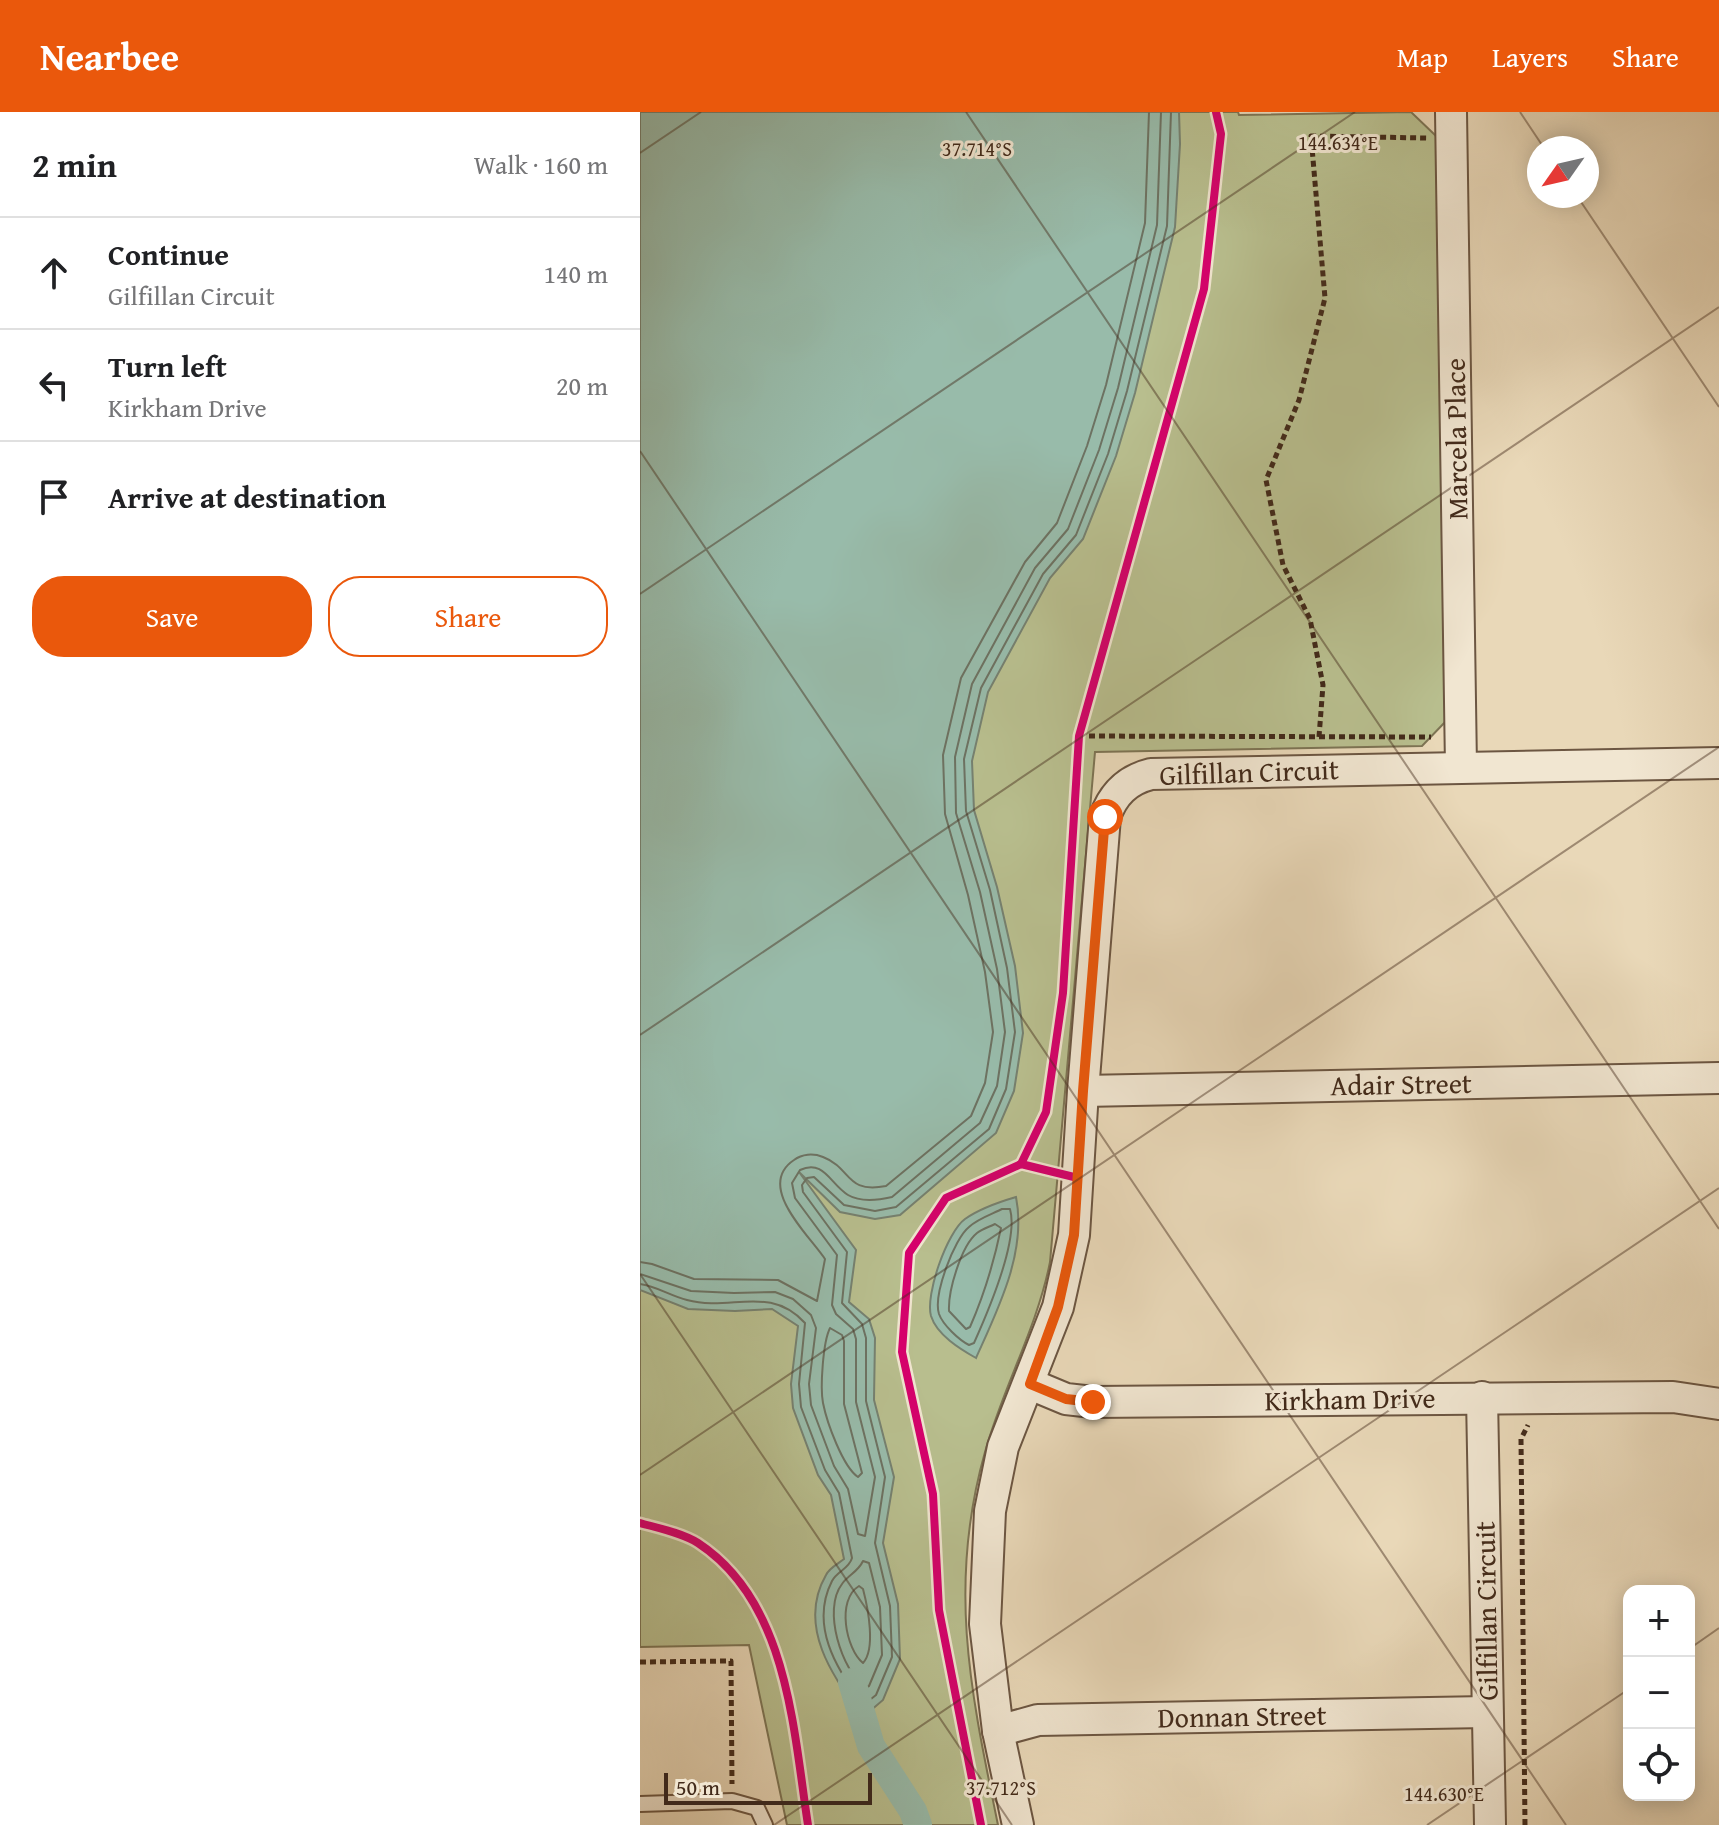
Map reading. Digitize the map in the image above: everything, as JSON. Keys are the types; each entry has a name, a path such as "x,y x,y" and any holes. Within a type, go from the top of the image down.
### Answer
{"street":[{"name":"Marcela Place","path":"1452,125 1461,752"},
{"name":"Gilfillan Circuit","path":"1018,1825 998,1731 985,1624 990,1511 1003,1447 1058,1307 1074,1235 1105,817 1111,800 1138,777 1151,774 1461,752 1719,763"},
{"name":"Adair Street","path":"1083,1091 1719,1078"},
{"name":"Kirkham Drive","path":"1673,1397 1719,1382"},
{"name":"Kirkham Drive","path":"1030,1384 1066,1399 1093,1402 1673,1397 1719,1404"},
{"name":"Gilfillan Circuit","path":"1482,1397 1490,1825"},
{"name":"Donnan Street","path":"998,1731 1038,1720 1487,1712"}],"lane":[{"path":"640,1804 732,1801 757,1808 765,1825"}],"path":[{"path":"1319,737 1323,685 1310,619 1283,565 1266,480 1299,400 1325,298 1311,136 1452,125"},
{"path":"1078,751 1083,721"},
{"path":"1079,736 1319,737 1461,752"},
{"path":"1525,1825 1521,1439 1530,1421"},
{"path":"640,1662 731,1661 732,1801"}],"shaded area":[{"path":"640,112 1238,112 1239,115 1411,112 1436,136 1447,720 1422,746 1095,752 1050,1262 1037,1310 985,1452 967,1548 965,1594 972,1684 998,1825 787,1825 749,1645 640,1647"}],"water":[{"path":"640,112 1179,112 1175,227 1135,393 1116,456 1083,539 1050,578 988,692 972,761 974,810 997,887 1015,966 1023,1033 1014,1091 996,1133 900,1215 875,1219 840,1212 799,1172 856,1250 849,1302 869,1319 875,1338 874,1400 894,1477 883,1543 898,1604 900,1659 883,1700 863,1717 830,1668 817,1631 815,1613 818,1594 827,1573 844,1559 831,1495 818,1475 793,1408 791,1384 798,1326 772,1309 688,1309 640,1290"},
{"path":"1016,1197 1018,1218 1014,1259 1001,1300 976,1358 950,1341 934,1323 930,1306 934,1280 958,1226 976,1212"}],"waterway":[{"path":"852,1682 871,1746 913,1811 918,1825"}],"cycle path":[{"path":"1021,1164 1046,1112 1063,993 1079,736 1204,289 1221,134 1216,112"},
{"path":"981,1825 939,1610 933,1494 902,1352 909,1253 946,1198 1021,1164 1078,1178"},
{"path":"640,1523 698,1543 728,1568 751,1598 781,1670 808,1825"}],"route":[{"path":"1093,1402 1066,1399 1030,1384 1058,1307 1074,1235 1105,817"}]}
